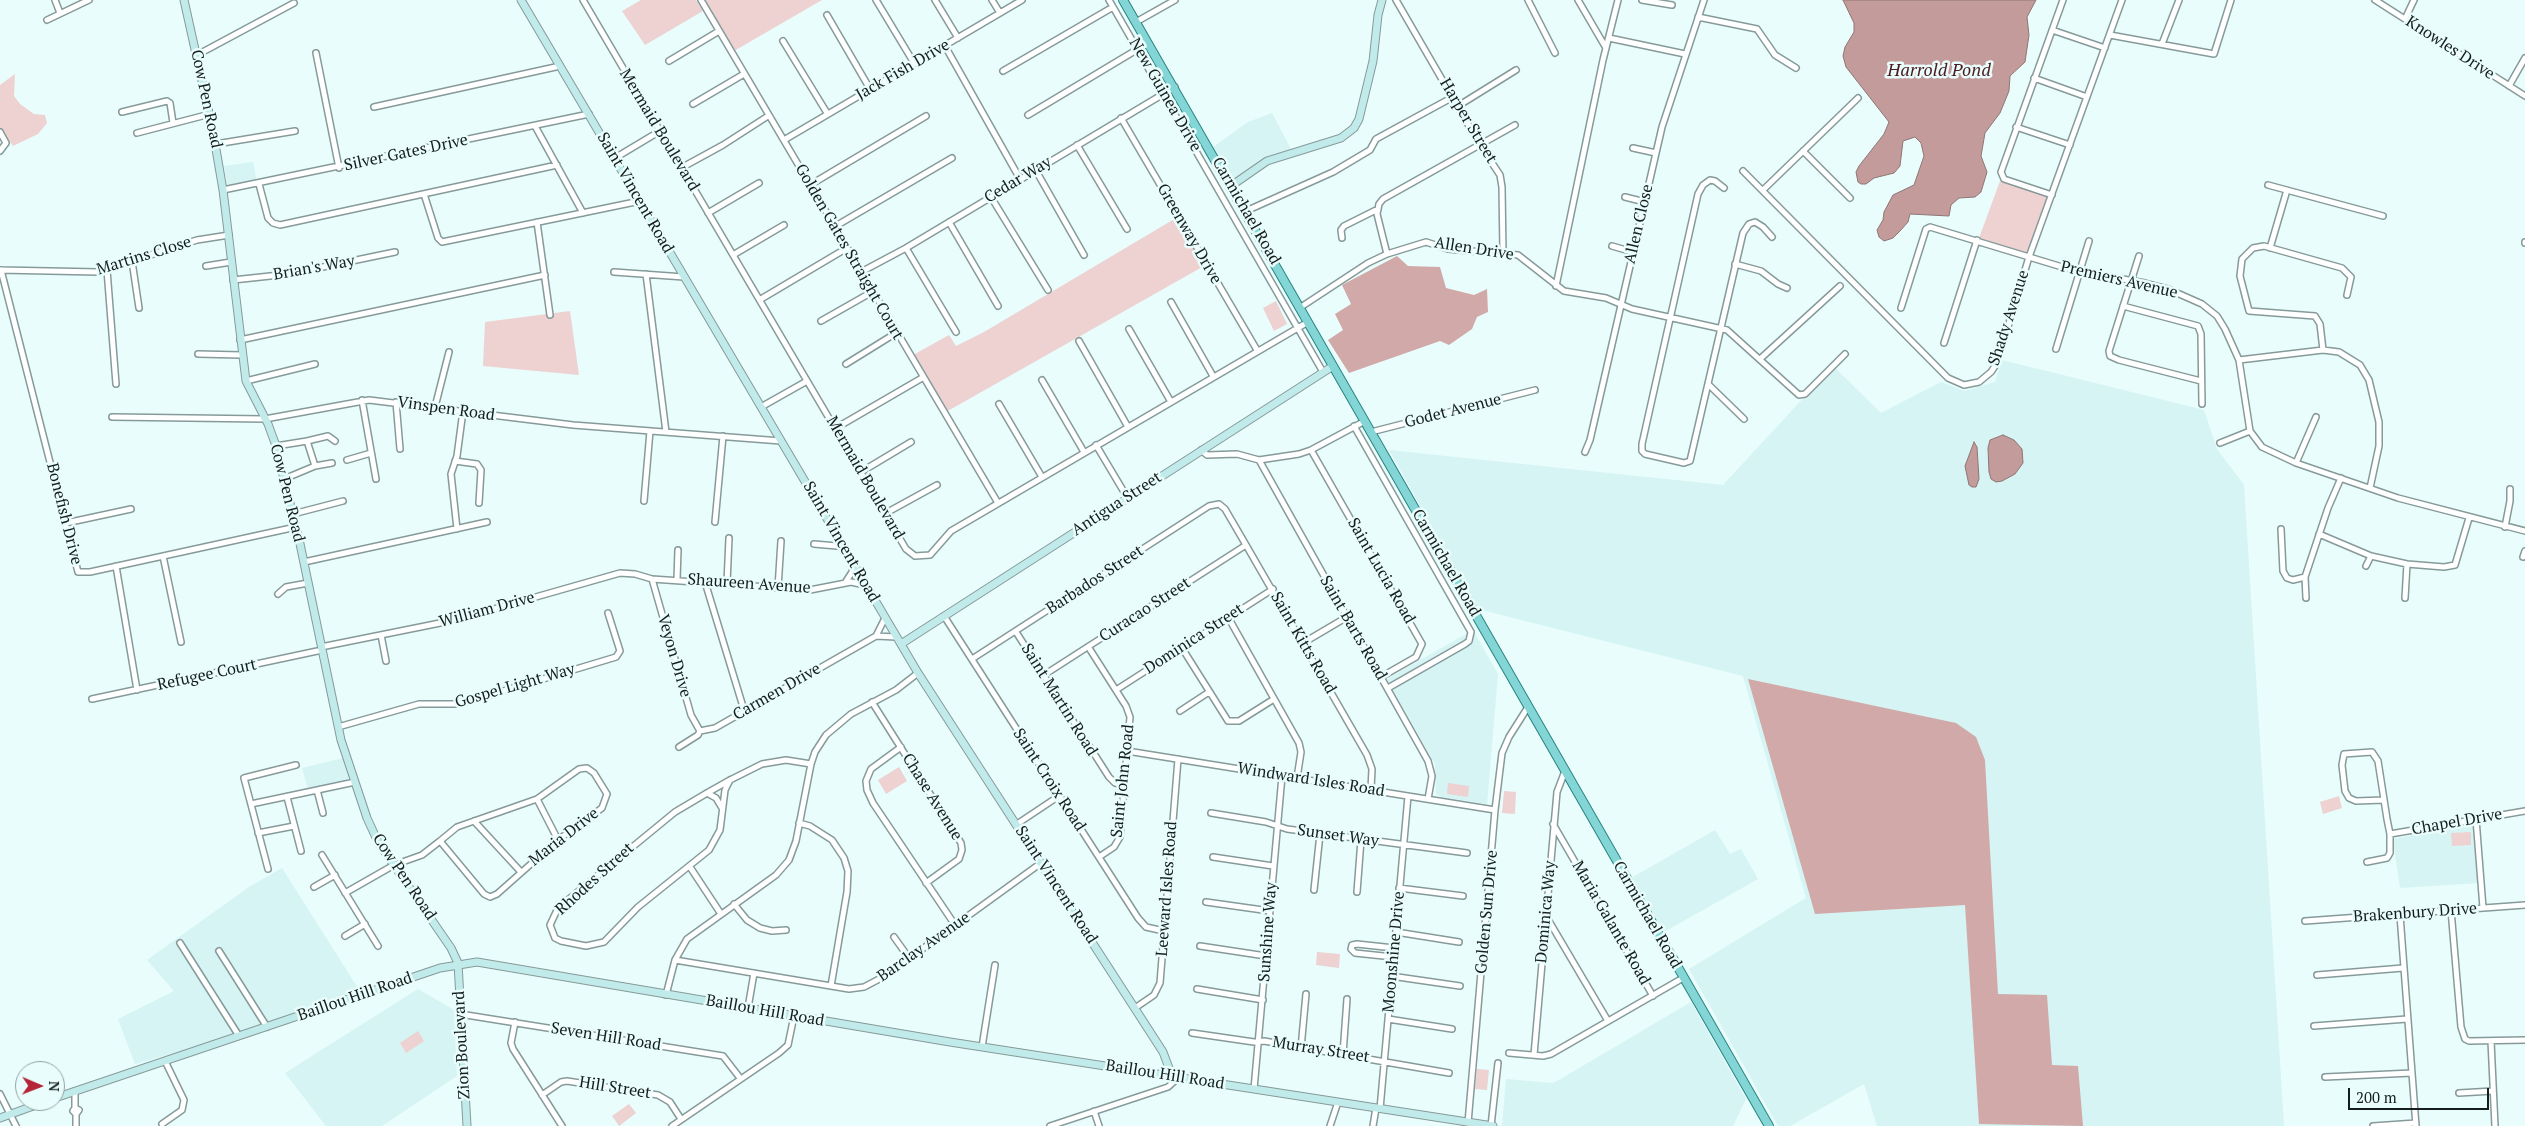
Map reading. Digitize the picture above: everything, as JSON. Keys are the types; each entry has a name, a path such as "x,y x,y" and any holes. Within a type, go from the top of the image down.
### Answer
{"main road":[{"name":"Cow Pen Road","path":"184,0 216,144 229,235 239,340 246,381 276,446 304,562 338,727 354,782 376,838 451,948 458,963"},
{"name":"Saint Vincent Road","path":"521,0 896,637 1135,1008 1166,1057 1175,1077"},
{"name":"Carmichael Road","path":"1123,0 1175,87 1528,708 1769,1126"},
{"path":"1231,186 1268,161 1341,138 1354,128 1360,119 1373,61 1378,14 1382,0"},
{"name":"Antigua Street","path":"901,644 1333,366"},
{"name":"Baillou Hill Road","path":"65,1095 458,963 486,963 982,1047 1492,1126"},
{"name":"Zion Boulevard","path":"458,963 467,1126"},
{"path":"0,1118 19,1111"}],"street":[{"path":"55,0 60,13"},
{"path":"46,20 89,0"},
{"name":"Golden Gates Straight Court","path":"701,0 846,248 862,272 922,378 998,503"},
{"path":"876,0 914,64"},
{"path":"935,0 958,38"},
{"path":"992,0 1000,13"},
{"name":"Jack Fish Drive","path":"784,140 1022,0"},
{"name":"New Guinea Drive","path":"1110,0 1323,372"},
{"path":"1136,22 1175,0"},
{"name":"Harper Street","path":"1396,0 1502,180 1503,253"},
{"path":"1528,0 1555,53"},
{"path":"1578,0 1606,48"},
{"path":"1556,286 1606,48 1618,0"},
{"path":"1642,0 1672,5"},
{"name":"Allen Close","path":"1585,452 1590,440 1656,153 1685,54 1704,0"},
{"path":"2052,195 2002,177 2003,164 2063,0"},
{"path":"2115,0 2122,1"},
{"path":"2162,44 2179,0"},
{"path":"2110,35 2214,54 2231,0"},
{"name":"Knowles Drive","path":"2375,0 2525,96"},
{"path":"2405,19 2414,0"},
{"name":"Mermaid Boulevard","path":"584,1 908,551 915,556 923,557 934,552 942,539 951,531 1257,350 1308,322"},
{"name":"Shady Avenue","path":"1743,171 1948,378 1959,384 1970,385 1979,382 1991,372 1997,363 2029,257 2122,1"},
{"path":"197,55 294,3"},
{"path":"1003,71 1114,7"},
{"path":"827,15 870,89"},
{"path":"1698,17 1757,29 1775,55 1796,68"},
{"path":"2052,30 2105,48"},
{"path":"669,61 720,31"},
{"path":"1609,38 1685,54"},
{"path":"784,41 827,113"},
{"path":"945,46 1020,178"},
{"path":"1028,115 1138,49"},
{"path":"316,53 340,168"},
{"path":"2509,86 2525,58"},
{"path":"374,107 560,66"},
{"path":"1458,106 1516,70"},
{"path":"694,104 744,74"},
{"path":"2034,78 2087,96"},
{"name":"Cedar Way","path":"862,272 906,248 1020,178 1175,87"},
{"path":"1246,212 1333,172 1370,150 1376,140 1453,97"},
{"path":"1763,190 1858,98"},
{"path":"122,112 168,101 173,123"},
{"path":"137,133 210,114"},
{"name":"Silver Gates Drive","path":"223,190 340,168 589,114"},
{"path":"682,168 768,116"},
{"path":"810,185 926,116"},
{"name":"Greenway Drive","path":"1121,118 1257,350"},
{"path":"1387,254 1380,231 1378,209 1383,199 1516,125"},
{"path":"535,126 583,213"},
{"path":"2016,127 2070,145"},
{"path":"216,144 295,131"},
{"path":"615,158 660,131"},
{"path":"0,151 5,146 1,134"},
{"path":"1077,145 1127,229"},
{"path":"1633,148 1656,153"},
{"path":"1804,151 1850,198"},
{"path":"834,227 952,158"},
{"path":"259,184 268,218 277,225 557,164"},
{"path":"1035,170 1084,255"},
{"path":"1724,188 1715,180 1710,180 1699,190 1642,444 1644,453 1684,463 1690,461 1741,239 1749,224 1757,223 1772,237"},
{"path":"708,213 759,183"},
{"path":"2268,185 2383,216"},
{"path":"2270,248 2287,190"},
{"path":"424,194 441,242 640,201"},
{"path":"991,196 1048,290"},
{"path":"1625,197 1645,202"},
{"path":"1342,238 1341,230 1344,226 1378,209"},
{"path":"537,222 550,315"},
{"path":"949,222 998,306"},
{"path":"733,255 784,225"},
{"name":"Premiers Avenue","path":"1901,308 1927,228 1939,228 2080,272 2132,280 2161,287 2202,304 2217,316 2239,360 2250,431"},
{"name":"Martins Close","path":"1,270 76,273 107,270 196,240 229,235"},
{"path":"1944,343 1978,240"},
{"path":"2056,350 2090,241"},
{"name":"Allen Drive","path":"1301,307 1368,263 1387,254 1426,242 1448,249 1518,255 1527,260 1556,286 1569,293 1606,298 1632,309 1721,328"},
{"path":"1612,246 1633,252"},
{"path":"2323,350 2320,324 2314,316 2253,312 2248,310 2240,276 2241,263 2252,248 2260,246 2346,270 2351,277 2347,295"},
{"path":"760,299 846,248"},
{"path":"906,248 956,332"},
{"name":"Brian's Way","path":"233,280 289,274 395,252"},
{"path":"2139,256 2109,351 2110,356 2201,381"},
{"path":"132,261 139,308"},
{"path":"206,266 231,262"},
{"path":"1735,264 1761,271 1778,284 1787,288"},
{"name":"Bonefish Drive","path":"1,270 78,572 116,566 296,527"},
{"path":"107,270 116,384"},
{"path":"614,272 684,276"},
{"path":"646,274 666,432"},
{"path":"239,340 545,275"},
{"path":"1760,359 1840,286"},
{"path":"821,321 872,292"},
{"path":"1171,302 1213,376"},
{"path":"2123,306 2198,326 2201,334 2202,404"},
{"path":"1721,328 1733,334 1788,387 1801,396 1845,354"},
{"path":"1129,329 1171,402"},
{"path":"846,364 896,333"},
{"path":"1079,342 1128,427"},
{"path":"2239,360 2323,350 2339,352 2351,358 2360,366 2369,380 2380,422 2380,446 2370,488"},
{"path":"435,407 449,352"},
{"path":"198,354 241,355"},
{"path":"246,381 314,364"},
{"path":"836,428 922,378"},
{"path":"1042,380 1084,452"},
{"path":"762,407 807,381"},
{"path":"1708,384 1744,419"},
{"name":"Godet Avenue","path":"1371,432 1535,390"},
{"path":"362,400 376,479"},
{"name":"Vinspen Road","path":"112,417 265,419 362,400 396,402 529,420 781,440"},
{"path":"396,402 400,449"},
{"path":"999,404 1042,477"},
{"path":"457,529 451,474 463,411"},
{"path":"2296,463 2316,417"},
{"path":"1201,450 1206,455 1236,454 1259,460 1311,450 1365,421"},
{"path":"1354,426 1471,632 1467,643 1388,688"},
{"path":"644,501 650,431"},
{"path":"2220,443 2250,431 2262,447 2296,463 2469,518 2525,531"},
{"path":"276,446 328,436 335,441"},
{"path":"715,522 723,436"},
{"path":"308,441 315,466"},
{"path":"861,472 911,442"},
{"path":"1096,445 1127,497"},
{"name":"Saint Lucia Road","path":"1311,450 1422,644 1416,657 1381,677"},
{"path":"347,460 371,453"},
{"name":"Saint Barts Road","path":"1259,460 1431,766 1432,776 1428,799"},
{"path":"455,461 477,464 481,470 478,504"},
{"path":"284,479 315,466 332,463"},
{"path":"2306,598 2305,578 2319,534 2341,478"},
{"path":"886,513 936,485"},
{"path":"2505,527 2510,501 2510,489"},
{"path":"293,514 343,501"},
{"name":"Saint Kitts Road","path":"1219,504 1225,509 1246,544 1369,759 1372,768 1371,789"},
{"name":"Barbados Street","path":"972,659 1209,506 1219,504"},
{"path":"66,523 131,509"},
{"path":"2319,534 2371,556 2407,564 2444,567 2455,565 2469,518"},
{"path":"304,562 487,522"},
{"path":"2281,529 2283,571 2287,578 2293,580 2305,578"},
{"path":"727,583 729,538"},
{"path":"778,588 781,541"},
{"path":"814,544 837,546 841,543"},
{"name":"Curacao Street","path":"1044,675 1246,544"},
{"path":"677,579 678,550"},
{"path":"163,556 181,642"},
{"path":"2366,566 2371,556"},
{"path":"845,583 852,572 854,564"},
{"path":"2405,598 2407,564"},
{"path":"116,566 137,690"},
{"name":"William Drive","path":"322,649 455,620 615,574 635,574 652,578"},
{"name":"Shaureen Avenue","path":"652,578 778,588 819,589 845,583 866,584"},
{"name":"Veyon Drive","path":"652,578 692,716 700,731"},
{"path":"705,582 744,710"},
{"path":"278,594 286,587 308,583"},
{"name":"Dominica Street","path":"1116,690 1272,589"},
{"name":"Gospel Light Way","path":"338,727 412,705 451,706 469,702 616,657 620,651 608,613"},
{"name":"Saint Croix Road","path":"944,616 1140,922 1151,929 1164,930"},
{"path":"1228,617 1300,747 1297,778"},
{"path":"1303,643 1347,617"},
{"path":"885,618 876,636 896,637"},
{"path":"1468,624 1478,618"},
{"name":"Saint Martin Road","path":"1016,632 1109,777 1115,783 1124,786"},
{"path":"381,635 386,662"},
{"name":"Carmen Drive","path":"679,747 698,735 700,731 715,728 876,636"},
{"name":"Saint John Road","path":"1088,648 1130,714 1120,840 1114,847 1099,857"},
{"path":"1182,648 1226,719 1232,722 1239,721 1274,699"},
{"name":"Refugee Court","path":"92,699 322,649"},
{"path":"666,994 675,960 687,939 776,875 785,865 794,848 811,764 820,743 832,729 851,714 896,690 918,673"},
{"path":"1180,711 1209,692"},
{"name":"Chase Avenue","path":"872,702 962,846 959,859 926,883"},
{"name":"Golden Sun Drive","path":"1468,1123 1495,810 1502,753 1509,737 1528,708"},
{"path":"901,747 871,769 866,786 873,804 955,926"},
{"name":"Windward Isles Road","path":"1127,751 1495,810"},
{"path":"2367,862 2389,856 2390,834 2384,800 2375,753 2344,754 2342,765 2345,791 2349,798 2356,801 2384,800"},
{"name":"Rhodes Street","path":"730,780 725,790 722,826 715,843 690,867 638,907 604,942 590,946 557,940 553,935 551,920 561,905 662,821 707,793 730,780 762,764 790,760 811,764"},
{"name":"Leeward Isles Road","path":"1135,1008 1154,995 1159,987 1178,760"},
{"path":"268,869 244,778 296,766"},
{"name":"Maria Drive","path":"345,893 394,865 422,855 457,827 537,799 579,769 587,768 594,773 607,794 602,808 558,840 497,894 490,897 484,894 440,841"},
{"name":"Dominica Way","path":"1534,1055 1557,789 1565,771"},
{"name":"Sunshine Way","path":"1254,1089 1282,776"},
{"path":"251,804 354,782"},
{"path":"317,790 323,813"},
{"path":"707,793 716,798 723,809"},
{"path":"1017,824 1059,796"},
{"name":"Moonshine Drive","path":"1373,1126 1378,1109 1385,1061 1408,796"},
{"path":"287,797 301,851"},
{"path":"537,799 558,840"},
{"name":"Chapel Drive","path":"2390,834 2525,811"},
{"name":"Sunset Way","path":"1211,813 1320,834 1467,853"},
{"path":"2476,820 2482,908"},
{"path":"474,821 521,872"},
{"path":"800,823 810,826 832,840 844,858 848,871 847,892 831,986"},
{"name":"Maria Galante Road","path":"1554,824 1653,996"},
{"path":"258,833 294,826"},
{"path":"1314,890 1320,834"},
{"path":"1356,892 1361,840"},
{"path":"322,855 378,946"},
{"path":"1213,857 1273,866"},
{"name":"Barclay Avenue","path":"675,960 849,989 864,987 955,926 1041,863"},
{"path":"690,867 721,914"},
{"path":"314,887 335,875"},
{"path":"1399,888 1463,896"},
{"path":"1206,902 1270,911"},
{"path":"734,904 747,920 760,928 772,931 786,930"},
{"name":"Brakenbury Drive","path":"2305,921 2525,905"},
{"path":"2451,910 2462,1033 2469,1041 2525,1040"},
{"path":"2373,1126 2416,1125 2400,915"},
{"path":"1546,916 1608,1021"},
{"path":"345,936 365,924"},
{"path":"1396,932 1459,942"},
{"path":"894,937 909,958"},
{"path":"180,943 239,1036"},
{"path":"1393,957 1355,953 1350,949 1355,944 1394,948"},
{"path":"1200,946 1266,956"},
{"path":"219,951 267,1026"},
{"path":"982,1047 995,965"},
{"path":"2317,975 2403,968"},
{"path":"748,1008 754,973"},
{"path":"1391,976 1460,986"},
{"path":"1509,1053 1551,1054 1683,978"},
{"path":"1198,989 1263,1000"},
{"path":"1301,1048 1306,994"},
{"path":"1343,1054 1347,999"},
{"name":"Seven Hill Road","path":"460,1014 723,1056 740,1078"},
{"path":"672,1126 788,1045 794,1016"},
{"path":"1388,1019 1452,1029"},
{"path":"2314,1026 2407,1019"},
{"path":"515,1022 511,1043 513,1049 562,1126"},
{"name":"Murray Street","path":"1192,1033 1343,1054 1449,1073"},
{"path":"2491,1041 2495,1126"},
{"path":"162,1124 182,1110 184,1100 165,1061"},
{"path":"1492,1126 1498,1063"},
{"path":"2325,1076 2412,1073"},
{"path":"1050,1126 1168,1087 1175,1077"},
{"name":"Hill Street","path":"542,1095 561,1082 567,1081 658,1095 670,1102 681,1119"},
{"path":"2459,1093 2493,1091"},
{"path":"75,1092 76,1126"},
{"path":"0,1094 16,1126"},
{"path":"1330,1126 1338,1102"},
{"path":"1094,1110 1099,1126"}],"shaded area":[{"path":"641,0 696,0 703,11 645,45 622,11"},
{"path":"705,0 822,0 734,51"},
{"path":"15,74 14,96 20,104 34,114 45,115 47,123 38,134 13,146 0,127 0,85"},
{"path":"1272,113 1292,151 1234,183 1213,147 1248,122"},
{"path":"253,162 257,182 228,187 224,166"},
{"path":"2000,181 2048,197 2028,254 1979,238"},
{"path":"1176,218 1204,266 946,412 913,355 949,335 956,346 984,332"},
{"path":"1397,256 1408,266 1440,267 1446,288 1474,295 1487,289 1488,312 1477,317 1472,329 1449,345 1440,341 1349,373 1328,340 1343,330 1335,314 1351,304 1342,285"},
{"path":"1276,301 1287,324 1274,331 1263,308"},
{"path":"570,311 579,375 483,366 485,322"},
{"path":"2002,360 2204,410 2217,449 2244,485 2284,1126 1877,1126 1864,1084 1790,1126 1778,1126 1689,969 1806,898 1743,676 1478,609 1389,450 1723,485 1833,366 1881,413 1941,382 1964,391 1995,382"},
{"path":"1473,630 1498,674 1487,804 1441,797 1436,794 1435,764 1387,679"},
{"path":"1748,679 1956,723 1976,737 1985,760 1998,994 2047,995 2052,1065 2078,1066 2083,1126 1979,1124 1965,905 1815,914"},
{"path":"343,758 349,777 347,780 308,789 302,768"},
{"path":"899,767 907,781 886,794 878,780"},
{"path":"1448,783 1469,786 1468,797 1447,794"},
{"path":"1504,791 1516,792 1515,814 1502,813"},
{"path":"2339,796 2342,808 2323,814 2320,802"},
{"path":"2475,823 2479,883 2400,888 2393,839"},
{"path":"1715,830 1730,854 1741,849 1758,879 1664,932 1633,877"},
{"path":"2471,832 2471,845 2452,846 2451,833"},
{"path":"282,868 361,993 217,1041 135,1064 118,1019 174,991 147,960 249,887"},
{"path":"1317,952 1340,954 1339,968 1316,965"},
{"path":"418,989 454,1010 457,1076 382,1126 326,1126 285,1073"},
{"path":"1691,1002 1746,1099 1733,1126 1502,1126 1506,1079 1552,1083"},
{"path":"418,1031 424,1041 406,1053 400,1043"},
{"path":"1477,1069 1489,1070 1487,1090 1475,1089"},
{"path":"629,1104 636,1113 619,1126 612,1116"}],"water":[{"name":"Harrold Pond","path":"1843,0 2036,0 2027,17 2029,35 2025,62 2010,76 2009,91 2000,113 1985,133 1981,156 1987,172 1981,192 1975,197 1959,198 1951,205 1949,216 1910,214 1908,222 1900,231 1893,238 1884,241 1879,237 1877,230 1883,220 1884,212 1893,195 1914,185 1924,156 1921,143 1915,137 1903,141 1900,166 1894,173 1874,178 1866,184 1858,182 1856,172 1859,166 1884,134 1889,122 1846,67 1843,56 1845,47 1854,32 1854,23"},
{"path":"2003,435 2014,440 2022,449 2023,463 2015,474 1996,482 1991,479 1989,472 1988,448 1990,440"},
{"path":"1974,442 1977,447 1979,479 1976,487 1972,487 1969,485 1965,466"}]}
